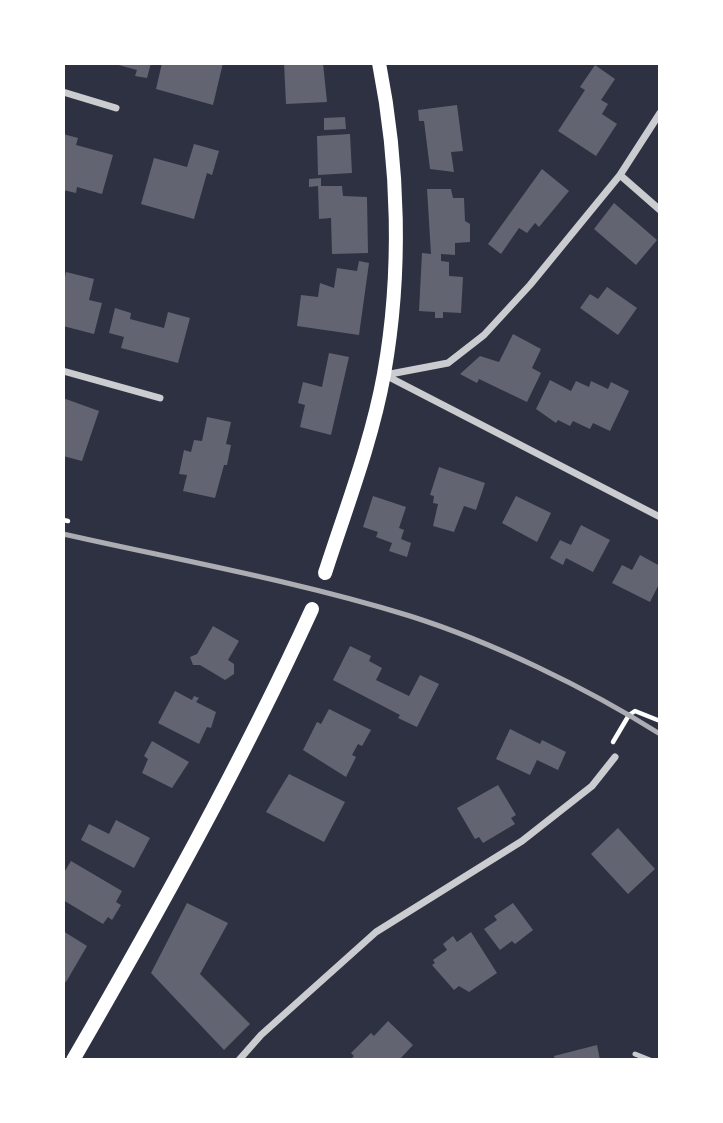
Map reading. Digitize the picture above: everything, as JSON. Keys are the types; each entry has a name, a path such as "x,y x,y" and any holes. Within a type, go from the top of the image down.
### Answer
{"main road":[{"path":"325,573 384,375 396,254 393,173 379,63"},
{"path":"73,1060 135,953 270,700 312,609"}],"street":[{"path":"63,92 116,108"},
{"path":"384,375 448,363 484,335 530,285 620,175 660,113"},
{"path":"620,175 660,210"},
{"path":"63,371 160,398"},
{"path":"384,375 660,517"},
{"path":"239,1060 261,1035 376,932 522,841 592,786 615,757"}],"lane":[{"path":"635,1054 650,1060"}],"path":[{"path":"615,757 613,740 629,715 635,711 660,721"}],"building":[{"path":"111,63 151,63 147,78 135,76 137,70"},
{"path":"162,63 223,63 213,105 156,89"},
{"path":"284,63 323,63 327,102 286,104"},
{"path":"595,65 615,79 601,100 608,104 602,114 617,124 596,156 558,131 585,90 580,87"},
{"path":"457,105 463,151 451,152 454,172 430,169 424,121 419,121 418,110"},
{"path":"345,117 346,129 324,130 324,118"},
{"path":"63,134 78,138 76,145 113,155 102,194 77,187 76,193 63,190"},
{"path":"350,134 352,173 318,175 317,136"},
{"path":"194,144 219,151 212,175 207,173 194,219 141,204 154,158 187,167"},
{"path":"542,169 569,191 539,227 535,223 527,233 519,228 501,254 488,244"},
{"path":"321,178 321,186 342,186 343,196 367,197 368,253 332,254 331,218 319,219 318,186 309,187 309,179"},
{"path":"427,189 451,189 453,198 464,198 465,221 470,224 470,242 455,243 455,255 441,254 441,261 449,262 449,276 463,277 461,313 443,312 443,318 435,318 435,312 419,311 422,253 431,254"},
{"path":"614,203 657,240 636,265 594,229"},
{"path":"359,261 369,263 359,335 297,326 301,295 318,297 320,283 334,288 337,268 357,271"},
{"path":"66,272 94,279 89,300 102,303 94,334 63,326 63,285"},
{"path":"607,287 637,308 618,335 580,308 590,294 598,299"},
{"path":"115,308 131,313 130,319 164,328 168,312 190,318 178,363 121,348 124,337 109,333"},
{"path":"513,334 541,349 532,368 541,373 527,402 479,379 477,383 460,374 480,356 499,362"},
{"path":"329,353 349,357 331,435 300,427 305,405 298,403 303,382 322,387"},
{"path":"550,380 571,391 576,381 589,387 591,381 608,389 611,382 629,391 610,431 593,423 590,429 573,421 570,426 558,420 556,423 536,409"},
{"path":"63,398 99,411 82,461 63,456"},
{"path":"207,417 231,422 226,444 231,445 227,465 224,465 215,498 183,491 187,475 179,474 184,450 191,452 194,440 202,441"},
{"path":"439,467 485,483 476,510 464,506 454,532 433,526 438,504 433,503 434,496 430,495"},
{"path":"373,496 406,507 399,528 404,530 401,539 411,543 407,557 389,551 392,543 376,537 378,532 363,527"},
{"path":"516,496 551,513 537,542 502,523"},
{"path":"581,525 610,540 593,572 566,558 563,565 550,558 560,540 571,545"},
{"path":"640,555 660,566 660,582 650,602 612,583 622,565 632,570"},
{"path":"213,626 239,641 228,660 234,664 234,674 225,680 200,665 193,665 190,657 197,654"},
{"path":"350,646 371,656 369,661 382,668 376,680 409,696 420,675 439,684 417,727 398,718 400,715 333,680"},
{"path":"175,691 192,700 194,696 199,698 196,702 216,712 211,728 207,727 199,744 158,723"},
{"path":"329,709 371,730 362,746 358,744 352,755 356,757 346,777 303,750 317,722 321,724"},
{"path":"510,729 540,744 542,740 566,752 558,770 537,760 530,775 496,759"},
{"path":"152,741 189,762 172,788 142,773 148,759 144,756"},
{"path":"289,774 345,802 324,842 266,812"},
{"path":"498,785 516,815 511,818 515,824 483,843 479,837 475,839 457,808"},
{"path":"116,820 150,838 134,868 81,840 89,824 109,834"},
{"path":"618,828 655,869 628,894 591,854"},
{"path":"71,861 122,891 116,902 121,905 112,920 108,917 103,924 63,900 63,874"},
{"path":"187,903 228,923 200,974 250,1024 224,1050 151,973"},
{"path":"513,903 533,930 515,944 512,941 500,950 484,929 497,920 494,916"},
{"path":"63,931 87,946 66,982 63,980"},
{"path":"471,932 497,973 469,992 459,986 454,990 432,965 435,963 433,960 447,950 443,944 453,936 457,942"},
{"path":"388,1021 413,1045 399,1060 350,1060 354,1056 351,1053 371,1033 374,1036"},
{"path":"597,1045 600,1060 555,1060 554,1056"}],"railway":[{"path":"63,534 281,582 410,616 473,639 538,668 602,700 660,734"}]}
